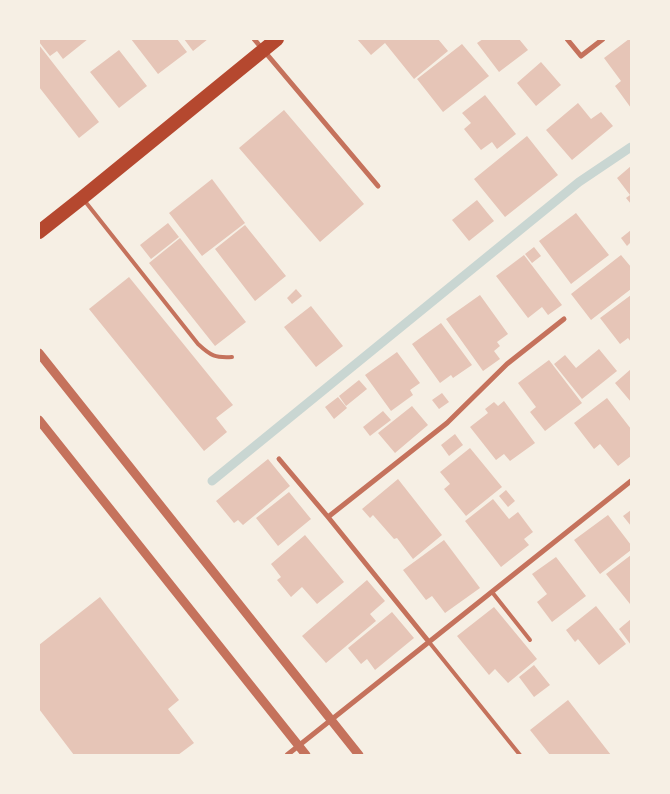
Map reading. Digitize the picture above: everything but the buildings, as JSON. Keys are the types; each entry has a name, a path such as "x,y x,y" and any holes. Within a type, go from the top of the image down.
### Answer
{"highway":[{"path":"39,232 82,198 258,44 277,39"}],"street":[{"path":"567,39 581,56 603,39"},
{"path":"258,44 378,186"},
{"path":"328,516 447,423 507,364 564,319"},
{"path":"39,353 359,755"},
{"path":"39,420 306,755"},
{"path":"279,459 328,516 429,642"},
{"path":"287,755 631,481"}],"lane":[{"path":"82,198 198,344 207,352 219,358 232,357"},
{"path":"492,592 530,640"},
{"path":"429,642 520,755"}],"waterway":[{"path":"212,481 579,182 631,147"}]}
